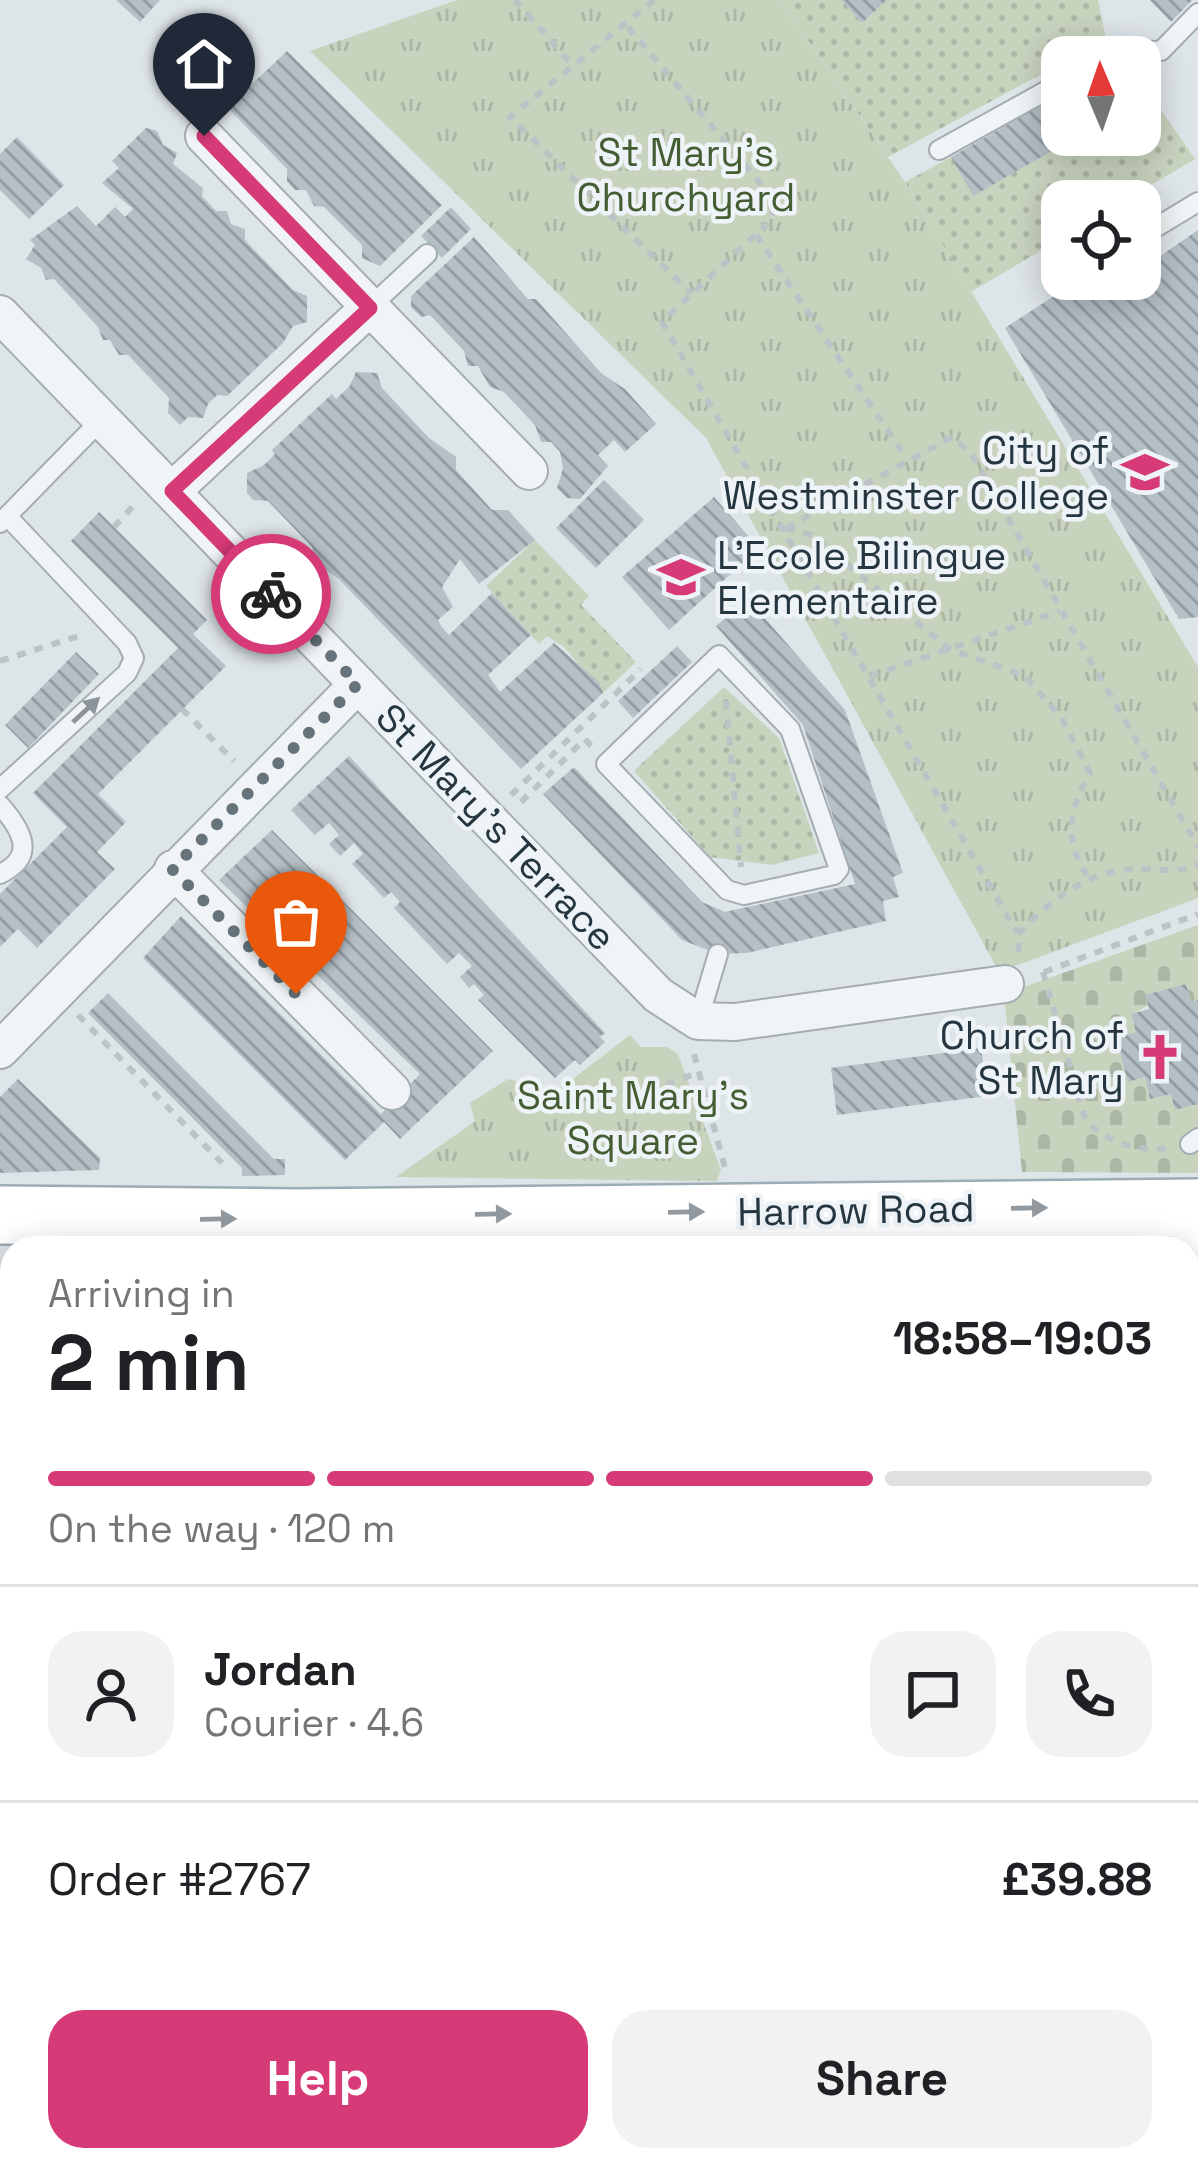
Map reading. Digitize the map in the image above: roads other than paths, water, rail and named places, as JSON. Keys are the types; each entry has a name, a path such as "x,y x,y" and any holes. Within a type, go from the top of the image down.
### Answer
{"main road":[{"name":"Harrow Road","path":"102,1218 1198,1208"},
{"path":"0,1215 102,1218"},
{"path":"67,1236 102,1218"},
{"path":"297,1218 330,1227 342,1236"}],"street":[{"path":"204,136 529,471"},
{"path":"172,491 370,308"},
{"name":"St Mary's Terrace","path":"0,314 658,994 698,1021"},
{"path":"0,1050 172,869 358,684"},
{"path":"172,869 392,1090"},
{"path":"698,1021 735,1022 1015,981"}],"lane":[{"path":"1161,51 1198,13"},
{"path":"939,150 1041,94"},
{"path":"1161,224 1198,202"},
{"path":"370,308 428,254"},
{"path":"0,789 131,668 131,647 4,520 102,419"},
{"path":"725,913 744,895 834,875 839,869 790,729 719,655 607,764 727,890 744,895"},
{"path":"0,805 22,830 24,842 17,863 0,874"},
{"path":"698,1021 718,953"}],"place":[{"name":"City of Westminster College","path":"1145,472"},
{"name":"L'Ecole Bilingue Elementaire","path":"681,577"},
{"name":"Church of St Mary","path":"1160,1057"}],"park label":[{"name":"St Mary's Churchyard","path":"686,174"},
{"name":"Saint Mary's Square","path":"633,1118"}]}
